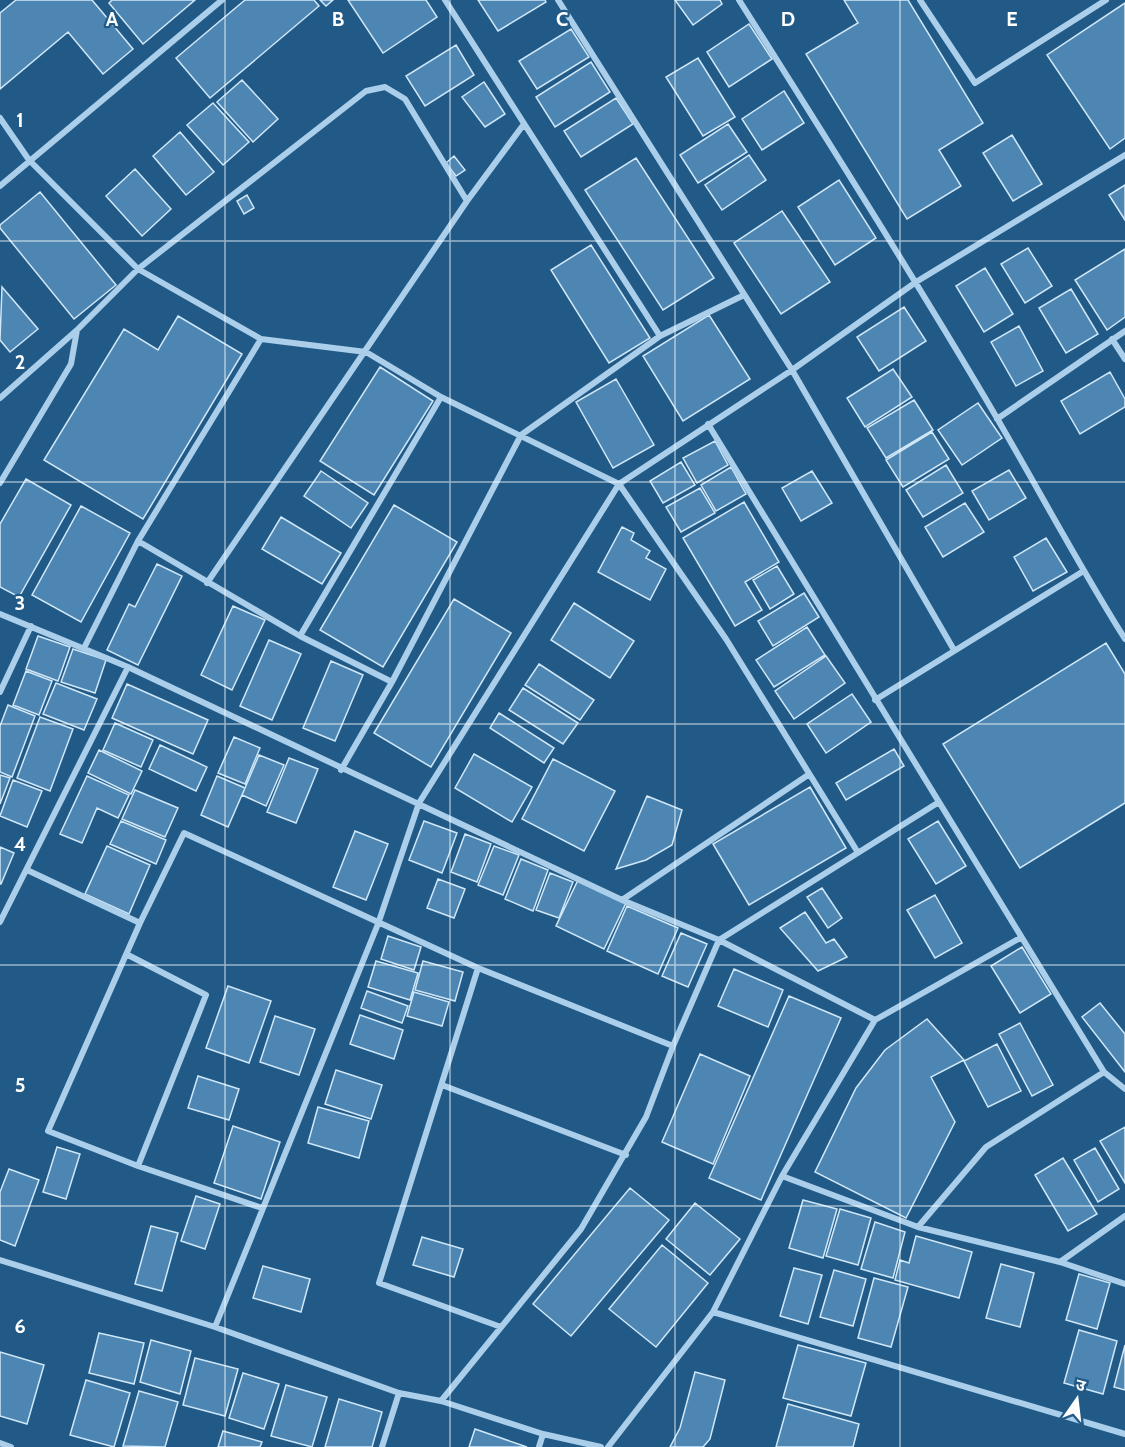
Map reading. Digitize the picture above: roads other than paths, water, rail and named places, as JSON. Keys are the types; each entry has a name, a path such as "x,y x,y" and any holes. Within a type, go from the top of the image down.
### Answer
{"street":[{"path":"0,186 222,0"},
{"path":"445,0 660,336"},
{"path":"558,0 792,370 954,650"},
{"path":"739,0 916,282 997,419 1082,572 1125,639"},
{"path":"920,0 975,83 1106,0"},
{"path":"0,398 77,330 138,269 366,91 385,87 405,99 467,201"},
{"path":"0,118 29,160 138,269 261,339 366,352 441,397 619,484 726,639 857,851"},
{"path":"207,583 467,201 524,124"},
{"path":"215,1327 378,924 419,802 619,484 792,370 916,282 1125,154"},
{"path":"341,770 393,682 521,435 660,336 744,295"},
{"path":"0,483 70,364 77,330"},
{"path":"997,419 1125,331"},
{"path":"84,648 138,541 261,339"},
{"path":"1112,339 1125,359"},
{"path":"300,636 441,397"},
{"path":"708,424 1020,938 1104,1072 1125,1089"},
{"path":"138,541 300,636 393,682"},
{"path":"875,700 1082,572"},
{"path":"0,614 128,667 341,770 419,802 622,900 719,940 875,1020"},
{"path":"0,692 31,626"},
{"path":"0,922 128,667"},
{"path":"622,900 808,775"},
{"path":"441,1401 581,1228 626,1155 646,1117 673,1046 719,940 857,851 939,802"},
{"path":"262,1208 138,1166 48,1131 128,955 140,923 184,834 478,968 673,1046"},
{"path":"27,870 140,923"},
{"path":"608,1447 713,1312 782,1176 875,1020 1020,938"},
{"path":"128,955 206,996 138,1166"},
{"path":"478,968 379,1283 501,1328"},
{"path":"918,1227 986,1146 1104,1072"},
{"path":"442,1085 626,1155"},
{"path":"782,1176 918,1227 1060,1262 1125,1284"},
{"path":"1060,1262 1125,1216"},
{"path":"0,1260 215,1327 399,1393 441,1401 543,1434 601,1447"},
{"path":"713,1312 1125,1434"},
{"path":"382,1447 399,1393"},
{"path":"539,1447 543,1434"},
{"path":"0,1443 11,1447"}]}
